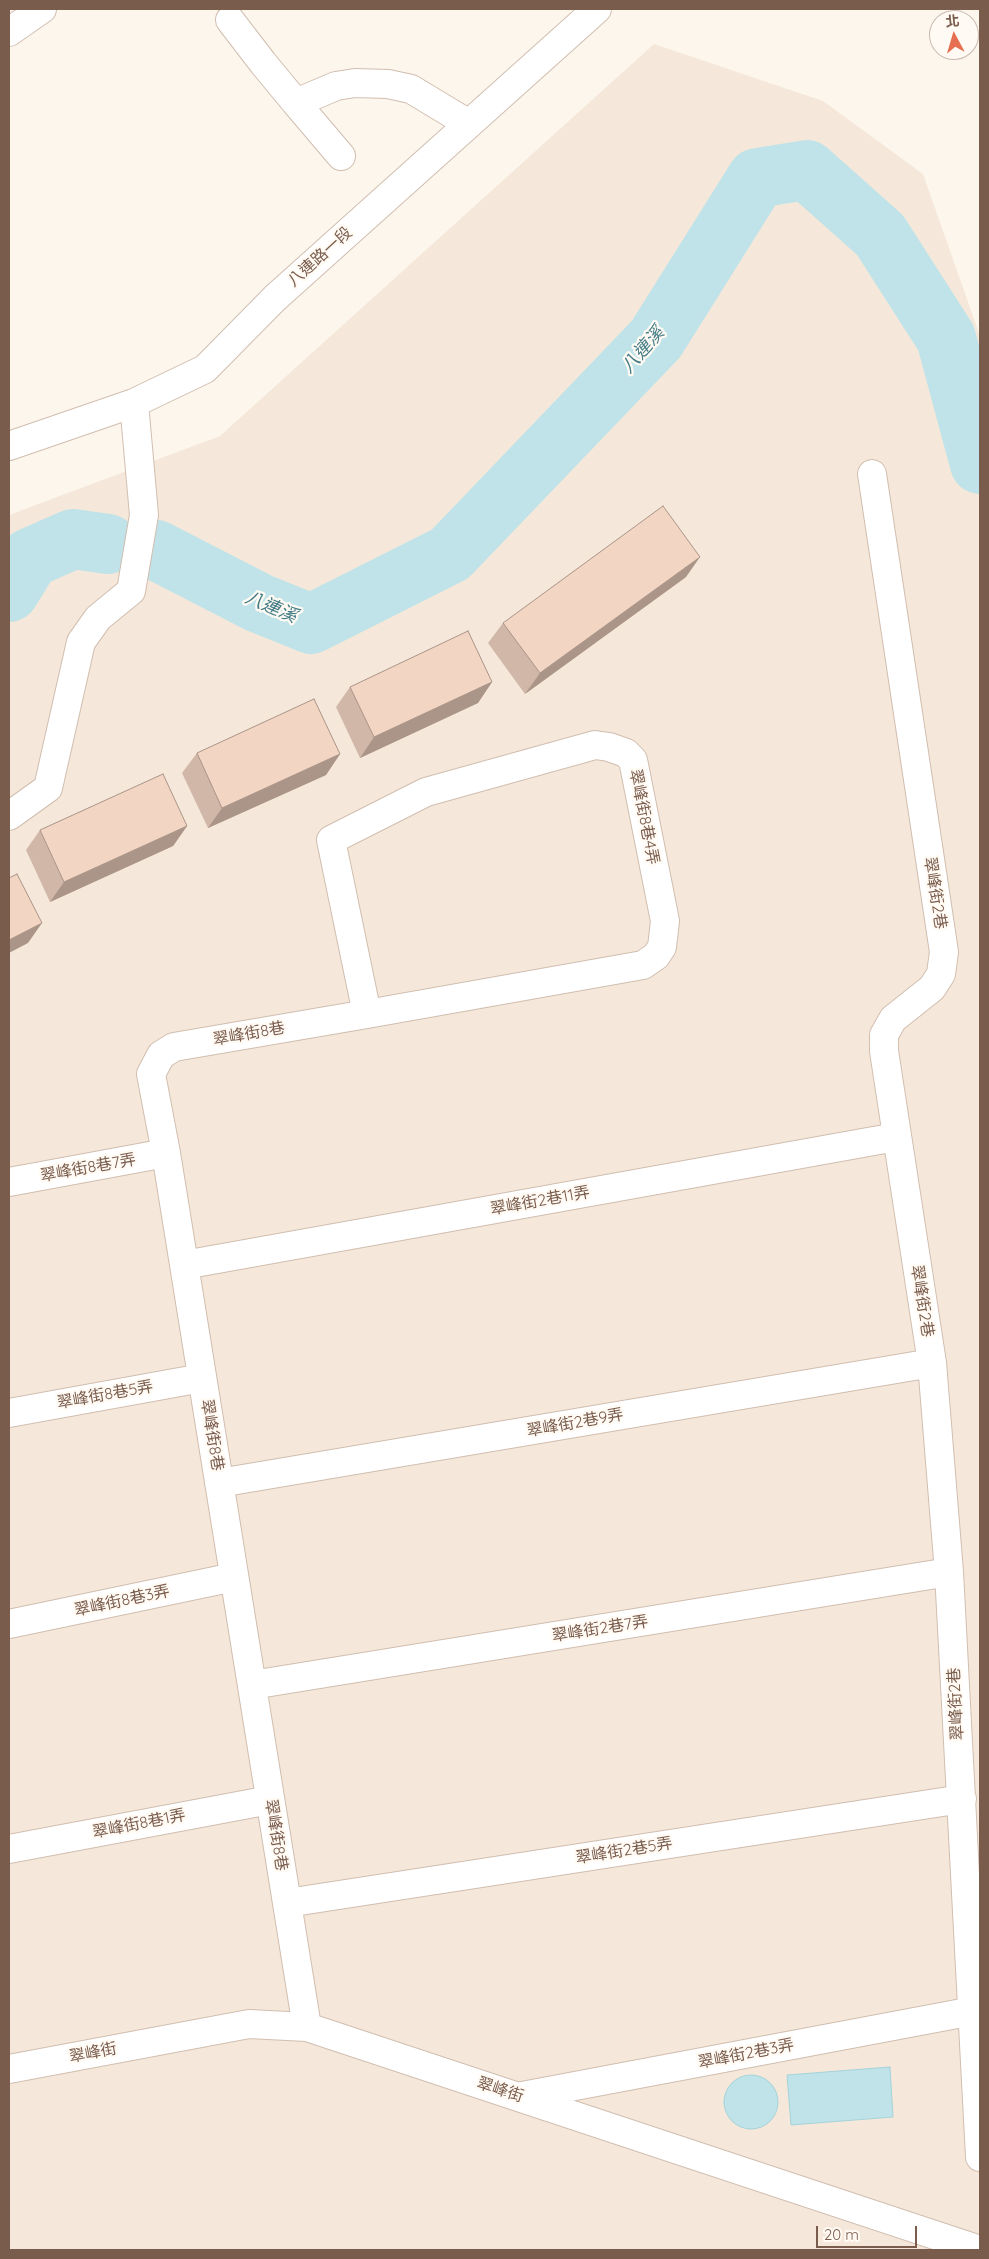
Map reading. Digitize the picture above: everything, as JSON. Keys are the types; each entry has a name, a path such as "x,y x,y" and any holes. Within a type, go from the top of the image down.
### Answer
{"street":[{"path":"9,32 42,9"},
{"name":"八連路一段","path":"9,446 134,403 205,369 276,298 597,9"},
{"path":"230,20 341,156"},
{"path":"296,103 336,86 355,83 388,84 411,89 469,124"},
{"path":"9,816 48,788 81,642 98,618 131,591 144,515 134,403"},
{"name":"翠峰街2巷","path":"872,474 944,952 941,974 932,988 893,1019 884,1035 884,1051 932,1363 948,1572 962,1799 980,2157"},
{"name":"翠峰街8巷4弄","path":"595,745 609,747 626,753 633,760 665,921 662,947 656,956 643,966 366,1014 331,840 426,792 595,745"},
{"name":"翠峰街8巷","path":"306,2027 166,1154 151,1074 161,1055 174,1047 366,1014"},
{"name":"翠峰街2巷11弄","path":"184,1265 896,1137"},
{"name":"翠峰街8巷7弄","path":"9,1182 166,1154"},
{"name":"翠峰街2巷9弄","path":"219,1482 932,1363"},
{"name":"翠峰街8巷5弄","path":"9,1413 202,1378"},
{"name":"翠峰街2巷7弄","path":"252,1685 948,1572"},
{"name":"翠峰街8巷3弄","path":"9,1624 234,1577"},
{"name":"翠峰街2巷5弄","path":"287,1903 962,1799"},
{"name":"翠峰街8巷1弄","path":"9,1849 270,1800"},
{"name":"翠峰街2巷3弄","path":"520,2097 973,2011"},
{"name":"翠峰街","path":"9,2068 249,2024 306,2027 980,2250"}],"shaded area":[{"path":"654,44 823,101 923,174 980,336 980,2250 9,2250 9,515 220,436"}],"water":[{"path":"890,2067 893,2117 791,2125 787,2075"},
{"path":"751,2075 761,2077 770,2083 776,2092 778,2102 776,2112 770,2121 761,2127 751,2129 741,2127 732,2121 726,2112 724,2102 726,2092 732,2083 741,2077"}],"building":[{"path":"663,506 700,557 540,673 503,623"},
{"path":"468,631 492,682 374,737 350,687"},
{"path":"314,699 340,754 222,808 197,753"},
{"path":"163,774 187,826 64,882 40,830"},
{"path":"17,874 42,923 9,940 9,878"}],"waterway":[{"name":"八連溪","path":"156,550 259,603 311,624 450,554 656,339 757,178 807,170 880,235 946,338 980,464"},
{"name":"八連溪","path":"9,592 30,558 73,539 108,544"}]}
